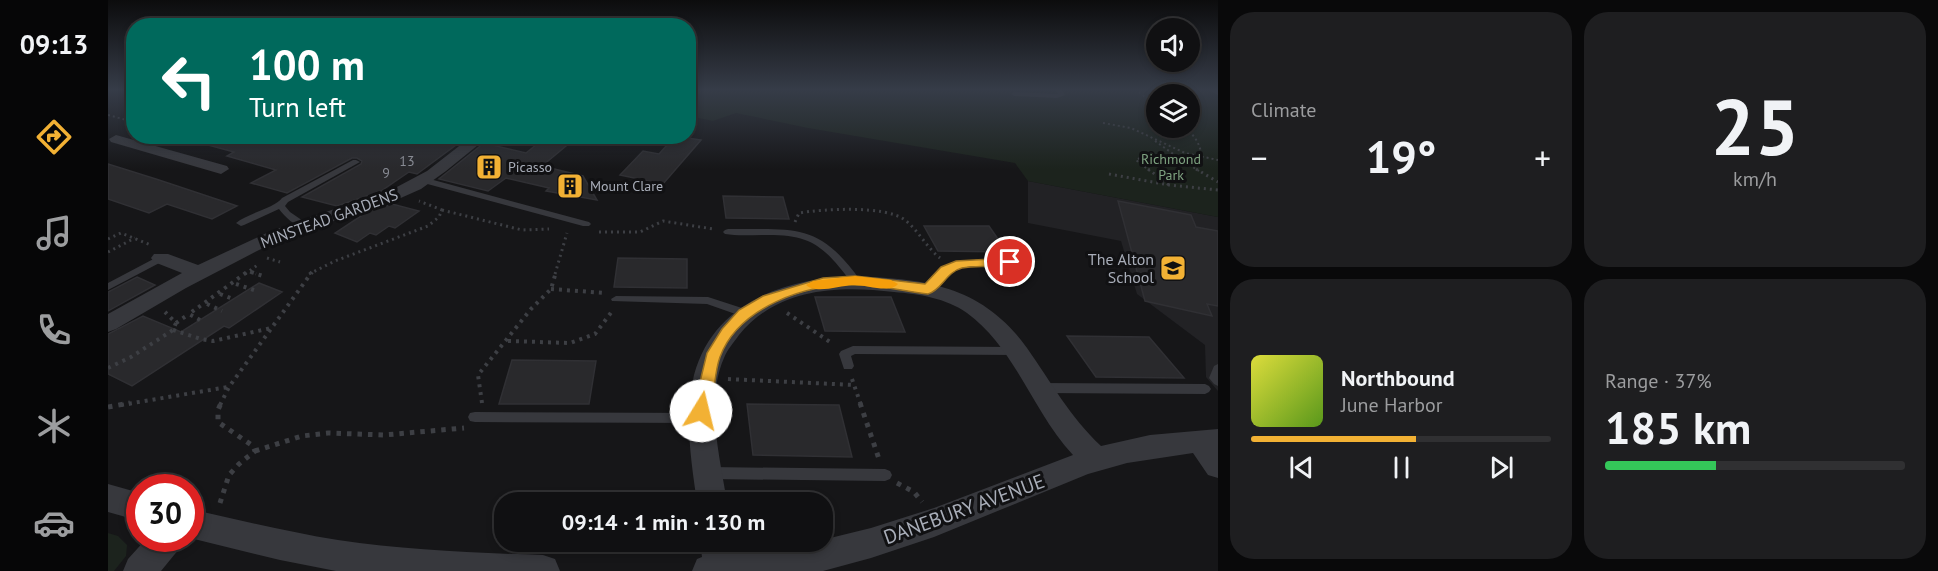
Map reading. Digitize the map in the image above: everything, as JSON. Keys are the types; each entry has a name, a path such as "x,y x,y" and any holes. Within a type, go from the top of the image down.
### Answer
{"street":[{"path":"112,141 126,135"},
{"path":"112,141 221,169"},
{"name":"MINSTEAD GARDENS","path":"108,324 198,272 303,225 400,193 423,180 471,144"},
{"path":"161,258 198,272"},
{"path":"711,492 702,418 706,379 712,357 744,313 768,299 823,282 855,280 928,289 974,307 1004,332 1019,351 1066,429 1096,460"},
{"path":"1209,441 1218,466"},
{"name":"DANEBURY AVENUE","path":"709,571 784,564 869,544 938,521 1096,460 1128,451 1209,441"},
{"path":"108,498 126,503"},
{"path":"204,526 312,551 450,567 543,571"},
{"path":"140,571 156,552"},
{"path":"717,552 720,571"}],"lane":[{"path":"241,223 281,206 294,194 356,162"},
{"path":"423,180 586,224"},
{"path":"281,206 287,214 303,225"},
{"path":"728,232 796,232 827,245 855,280"},
{"path":"108,287 161,258"},
{"path":"928,289 946,270 953,267 971,263 1010,262"},
{"path":"616,299 708,301 744,313"},
{"path":"847,360 853,350 1019,351"},
{"path":"1218,369 1215,378 1218,381"},
{"path":"1040,388 1205,389"},
{"path":"475,417 702,418"},
{"path":"708,473 885,475"}],"path":[{"path":"108,116 126,120"},
{"path":"1103,123 1131,128 1146,136"},
{"path":"1150,138 1175,157 1218,182"},
{"path":"1150,138 1185,153 1218,160"},
{"path":"1186,163 1202,163 1201,147 1196,138"},
{"path":"1169,185 1136,160 1144,156 1175,157"},
{"path":"1109,174 1169,185 1218,190"},
{"path":"255,451 252,446 218,422 218,410 229,387 310,273 335,261 428,226 439,217 442,210 404,197 400,193"},
{"path":"796,232 795,219 800,213 810,211 888,212 903,219 932,253 953,267"},
{"path":"220,503 226,495 226,483 236,466 255,451 302,436 328,433 384,435 464,428 475,417 482,402 478,375 508,341 531,309 551,289 568,230"},
{"path":"108,252 135,238"},
{"path":"173,330 176,323 235,284 274,252"},
{"path":"266,258 280,262"},
{"path":"250,272 266,277"},
{"path":"235,284 254,290"},
{"path":"508,341 570,343 595,334 615,308 616,299 604,293 551,289"},
{"path":"220,294 233,299"},
{"path":"768,299 847,360 885,475 914,492 938,521"},
{"path":"144,303 167,313 176,323"},
{"path":"206,303 222,311"},
{"path":"189,314 200,320"},
{"path":"108,368 131,357 173,330 181,330 204,340 213,340 271,328"},
{"path":"706,379 854,385"},
{"path":"108,407 229,387"}],"shaded area":[{"name":"The Alton School","path":"1028,181 1218,217 1218,391 1206,377 1205,345 1137,294 1121,241 1028,223"}],"green space":[{"name":"Richmond Park","path":"696,116 728,116 713,121 696,117"},
{"name":"Richmond Park","path":"749,116 1146,116 1146,138 1200,138 1200,116 1218,116 1218,217 1028,181 1015,163"},
{"path":"108,533 118,536 126,544 126,552 126,556 114,571 108,571"}],"building":[{"path":"696,139 701,140 663,184 620,175 643,151 659,154 668,144 696,144"},
{"path":"204,144 457,144 417,174 409,172 381,191 337,206 302,197 361,164 362,161 357,158 352,158 287,193 251,183 276,170 227,156 234,152"},
{"path":"483,144 526,153 537,144 568,144 542,166 583,176 597,200 546,191 549,188 506,178 488,191 439,179"},
{"path":"108,164 237,206 212,219 167,204 149,213 108,199"},
{"path":"723,196 783,197 789,219 726,218"},
{"path":"1118,201 1191,215 1196,227 1218,231 1218,306 1207,304 1212,316 1145,301"},
{"path":"392,204 419,211 395,228 389,226 376,235 370,233 357,242 335,233 367,212"},
{"path":"924,226 989,226 1007,252 938,251"},
{"path":"618,258 687,259 687,288 614,287"},
{"path":"137,277 155,285 108,311 108,292"},
{"path":"259,283 282,292 229,328 224,326 132,386 108,374 108,334 143,316 181,332"},
{"path":"815,297 891,297 905,332 825,331"},
{"path":"1067,336 1149,337 1184,378 1096,377"},
{"path":"512,360 596,361 589,404 499,404"},
{"path":"747,404 839,405 852,457 753,455"}],"slow traffic":[{"path":"813,285 855,280 891,284"}],"place":[{"name":"Picasso","path":"489,167"},
{"name":"Mount Clare","path":"570,186"},
{"name":"The Alton School","path":"1173,268"}],"route":[{"path":"701,411 712,357 744,313 768,299 823,282 855,280 928,289 946,270 960,264 1010,262"}]}
